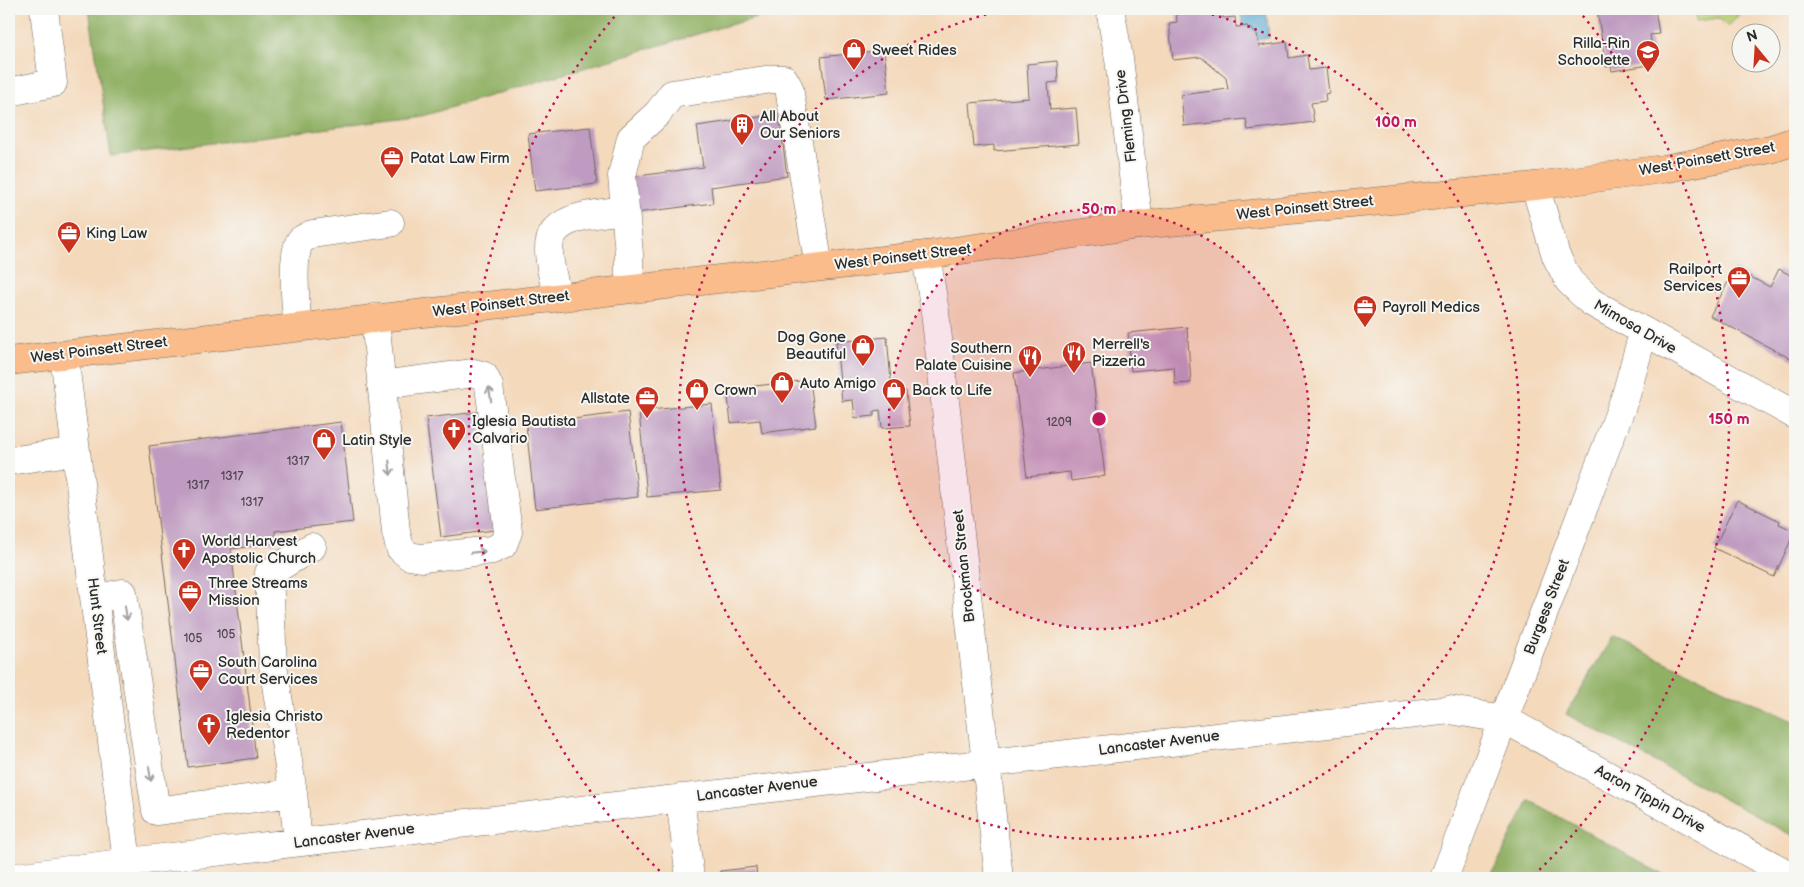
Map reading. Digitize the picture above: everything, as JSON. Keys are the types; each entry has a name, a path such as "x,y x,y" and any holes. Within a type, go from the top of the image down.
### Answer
{"main road":[{"name":"West Poinsett Street","path":"9,356 64,355 926,255 1139,225 1535,186 1663,169 1771,149 1795,141"}],"street":[{"path":"9,92 53,83 44,9"},
{"name":"Fleming Drive","path":"1110,9 1119,59 1139,225"},
{"path":"629,289 622,176 631,138 658,113 672,94 784,78 789,88 797,131 819,267"},
{"name":"Mimosa Drive","path":"1535,186 1556,256 1569,280 1591,302 1643,333 1795,415"},
{"path":"558,297 548,248 557,228 578,217 625,210"},
{"path":"298,327 294,291 297,251 300,241 312,234 390,223"},
{"name":"Brockman Street","path":"926,255 935,312 999,878"},
{"path":"375,318 381,385 396,532 400,548 409,556 422,558 492,550 503,545 508,532 489,386 484,376 474,373 381,385"},
{"name":"Burgess Street","path":"1444,878 1626,396 1643,333"},
{"name":"Hunt Street","path":"64,355 129,870"},
{"path":"9,461 76,451"},
{"path":"298,842 293,793 273,665 269,573 312,547"},
{"path":"95,599 123,593 156,811 293,793"},
{"name":"Lancaster Avenue","path":"9,878 129,870 298,842 1450,710 1504,719"},
{"name":"Aaron Tippin Drive","path":"1504,719 1795,878"},
{"path":"680,798 690,878"}],"green space":[{"path":"89,9 791,9 718,28 422,116 111,156"},
{"path":"1694,9 1741,9 1741,12 1728,27 1719,18 1696,21"},
{"path":"1612,637 1795,722 1795,837 1566,714"},
{"path":"1529,800 1669,878 1490,878"}],"water":[{"path":"1240,9 1266,9 1269,38 1258,39 1257,34 1247,26 1243,27"}],"building":[{"path":"1176,9 1222,9 1223,18 1235,17 1236,27 1247,26 1257,34 1259,46 1287,42 1289,58 1307,55 1309,70 1326,68 1329,93 1325,94 1326,101 1311,103 1314,122 1248,130 1246,119 1184,126 1181,95 1228,89 1226,78 1201,57 1173,60 1169,23 1177,22"},
{"path":"1597,9 1655,9 1659,34 1650,35 1655,64 1612,71 1611,66 1606,67"},
{"path":"884,50 889,93 826,100 821,57"},
{"path":"1057,61 1058,82 1048,83 1050,110 1076,108 1079,144 994,151 994,145 974,147 970,103 1029,98 1027,64"},
{"name":"All About Our Seniors","path":"779,114 787,176 711,187 713,203 636,213 631,177 703,167 697,126"},
{"path":"590,127 597,184 535,191 528,134"},
{"path":"1735,269 1770,287 1779,269 1794,277 1795,274 1795,361 1710,316"},
{"path":"1187,327 1191,383 1175,384 1174,367 1131,371 1128,333"},
{"path":"887,337 892,393 906,391 910,426 882,428 880,410 874,411 874,416 855,418 853,400 842,401 836,342"},
{"path":"1091,363 1105,476 1071,481 1070,472 1027,477 1014,373"},
{"path":"810,380 816,426 762,433 760,420 731,423 727,389"},
{"path":"712,404 721,490 647,497 639,411"},
{"path":"479,412 494,530 441,537 426,418"},
{"path":"628,412 638,497 535,509 526,425"},
{"path":"341,422 353,522 275,531 276,543 231,549 256,758 188,767 149,446"},
{"path":"1737,500 1780,521 1779,524 1795,531 1774,577 1714,548"},
{"path":"756,867 757,878 720,878 720,871"}],"place":[{"name":"Sweet Rides","path":"854,71"},
{"name":"Rilla-Rin Schoolette","path":"1648,73"},
{"name":"All About Our Seniors","path":"742,146"},
{"name":"Patat Law Firm","path":"392,179"},
{"name":"King Law","path":"69,254"},
{"name":"Railport Services","path":"1739,299"},
{"name":"Payroll Medics","path":"1365,328"},
{"name":"Dog Gone Beautiful","path":"863,367"},
{"name":"Merrell's Pizzeria","path":"1074,374"},
{"name":"Southern Palate Cuisine","path":"1030,378"},
{"name":"Auto Amigo","path":"782,404"},
{"name":"Crown","path":"697,411"},
{"name":"Back to Life","path":"894,411"},
{"name":"Allstate","path":"647,419"},
{"name":"Iglesia Bautista Calvario","path":"454,451"},
{"name":"Latin Style","path":"324,461"},
{"name":"World Harvest Apostolic Church","path":"184,571"},
{"name":"Three Streams Mission","path":"190,613"},
{"name":"South Carolina Court Services","path":"201,692"},
{"name":"Iglesia Christo Redentor","path":"209,746"}]}
